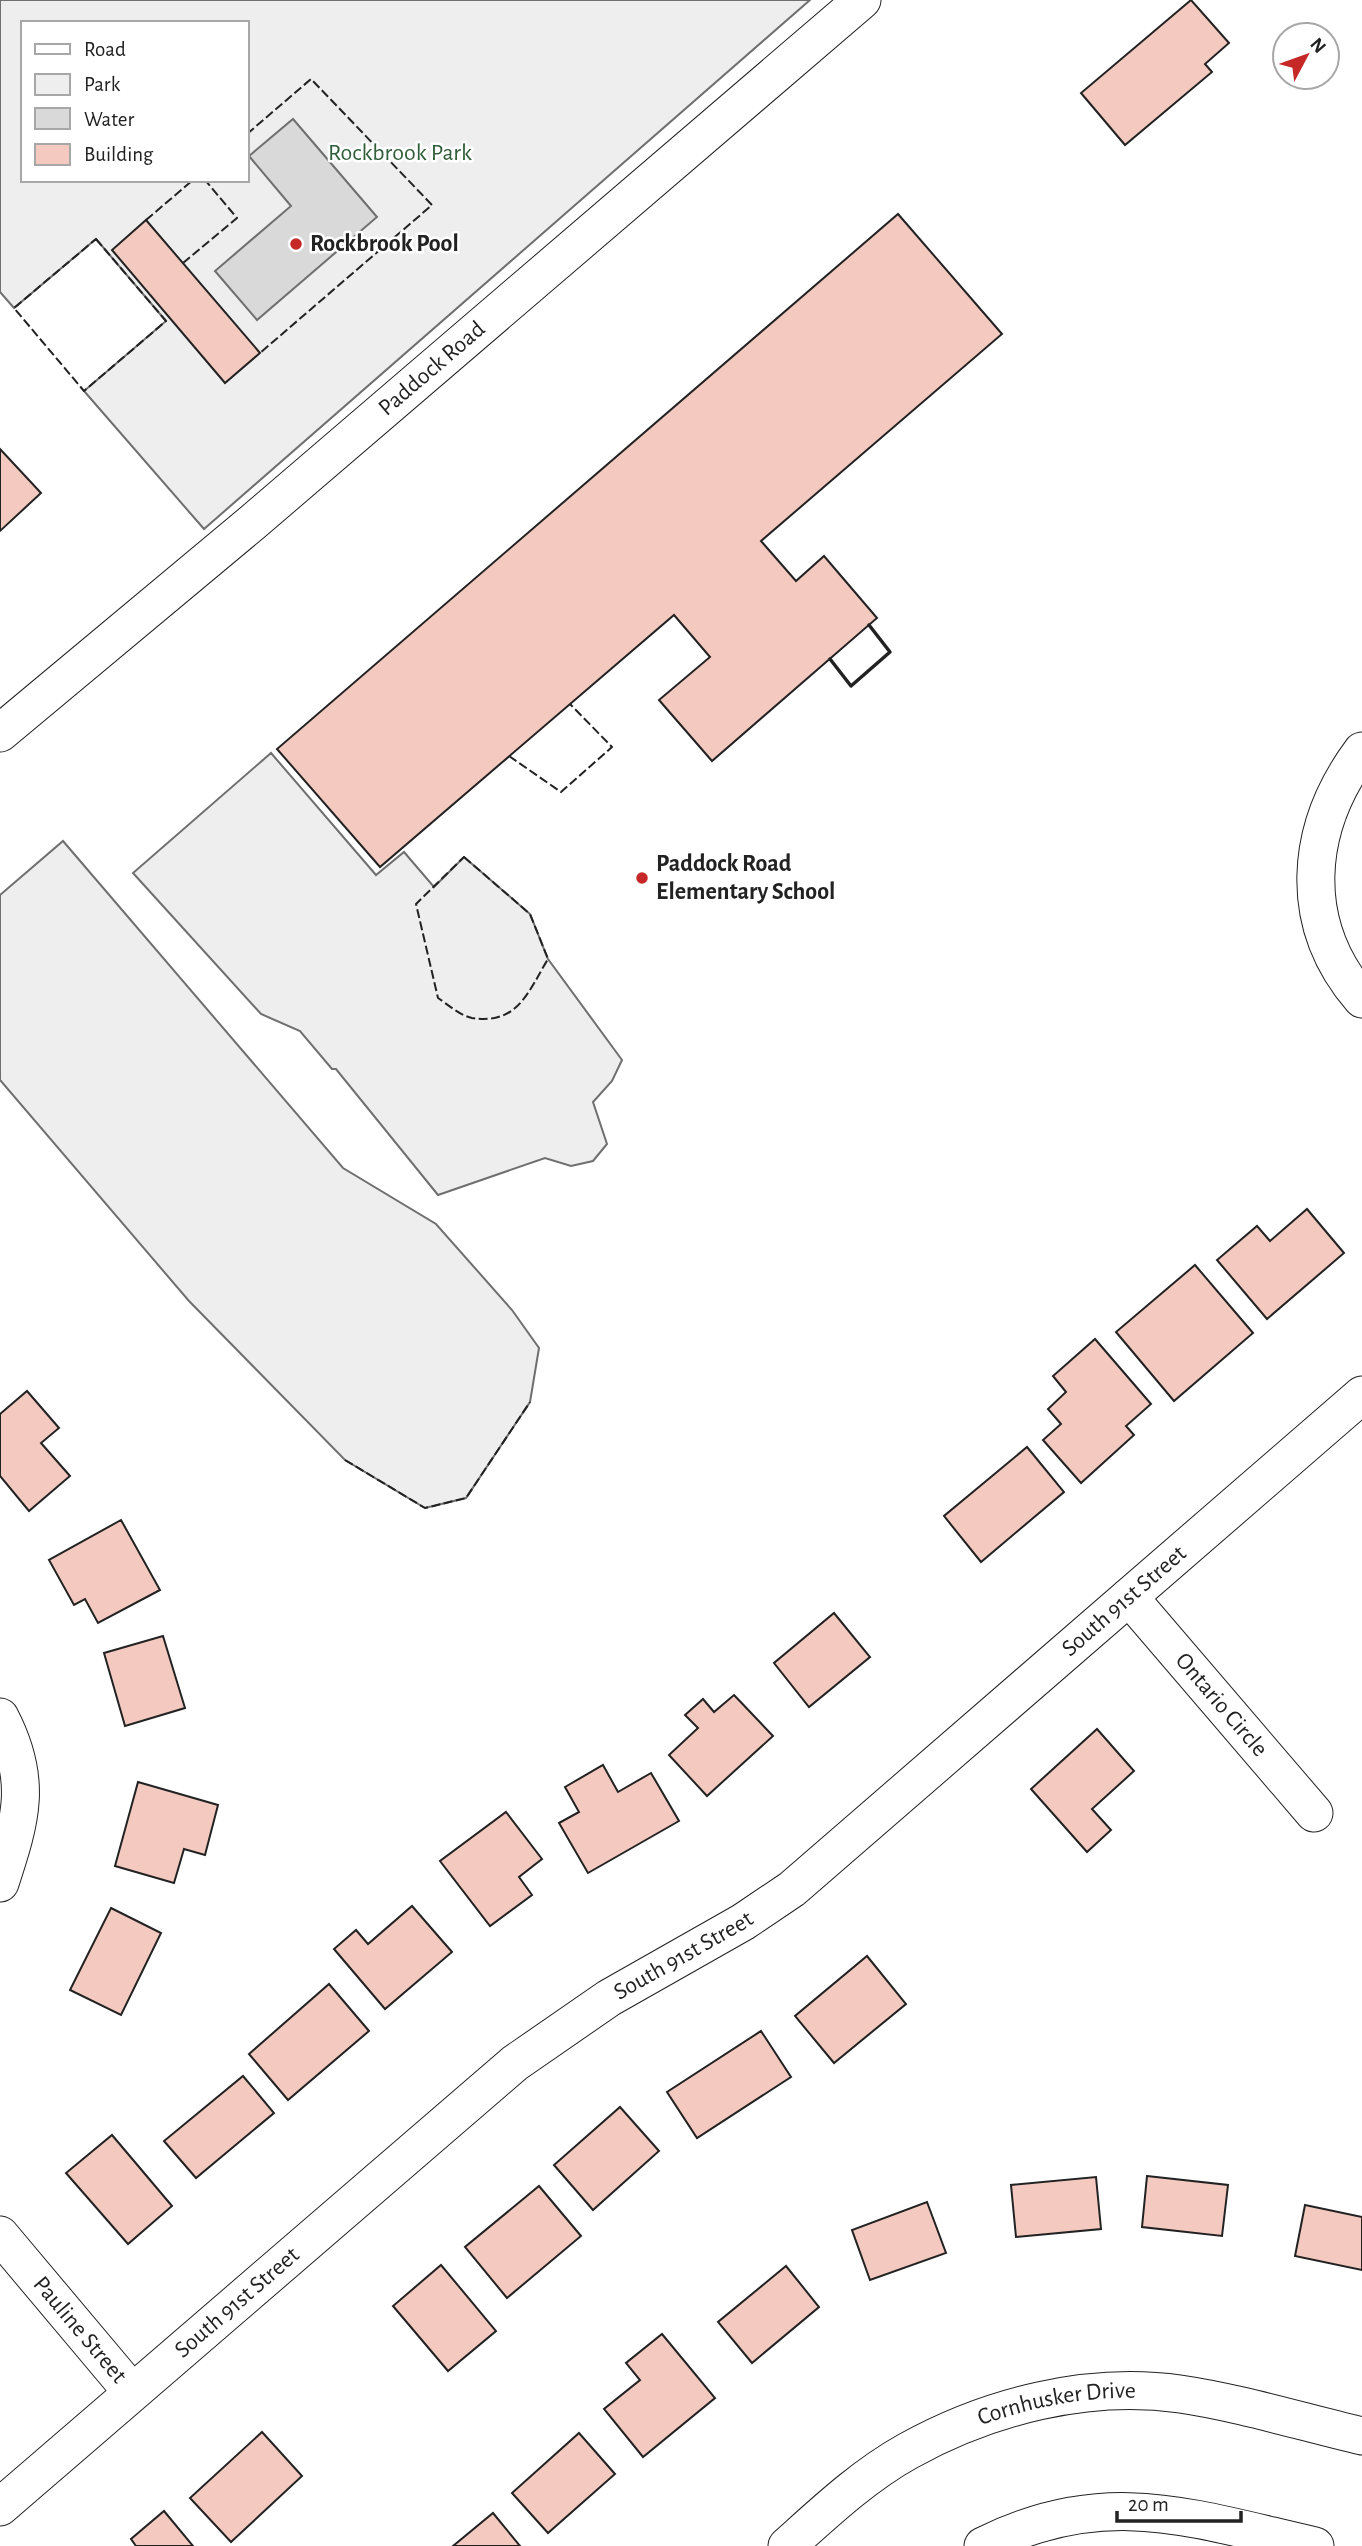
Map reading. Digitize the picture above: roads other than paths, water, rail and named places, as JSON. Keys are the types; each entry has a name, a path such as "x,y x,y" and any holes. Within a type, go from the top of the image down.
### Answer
{"street":[{"name":"Paddock Road","path":"0,733 253,522 862,0"},
{"path":"1362,751 1349,769 1326,813 1317,848 1315,881 1318,915 1332,957 1362,999"},
{"name":"South 91st Street","path":"0,2507 515,2063 609,1998 743,1922 792,1889 1362,1395"},
{"name":"Ontario Circle","path":"1129,1597 1314,1813"},
{"path":"0,1717 14,1744 23,1787 19,1823 0,1883"},
{"name":"Pauline Street","path":"0,2235 132,2392"},
{"name":"Cornhusker Drive","path":"787,2546 850,2491 906,2452 952,2429 993,2413 1034,2402 1119,2392 1179,2394 1362,2436"},
{"path":"983,2546 1030,2525 1121,2510 1164,2512 1315,2546"}],"water":[{"name":"Rockbrook Pool","path":"293,119 377,217 257,320 215,271 291,206 249,156"}],"place":[{"name":"Rockbrook Pool","path":"296,244"},
{"name":"Paddock Road Elementary School","path":"642,878"}],"park label":[{"name":"Rockbrook Park","path":"400,153"}]}
